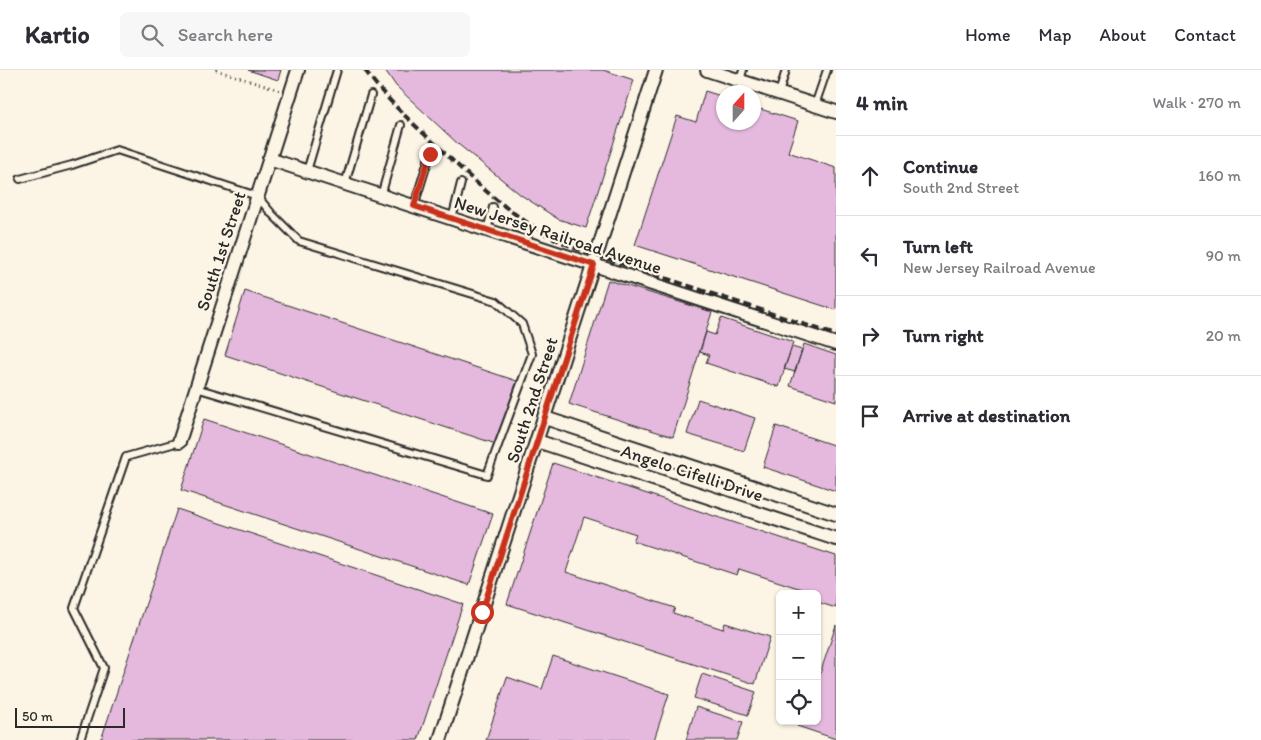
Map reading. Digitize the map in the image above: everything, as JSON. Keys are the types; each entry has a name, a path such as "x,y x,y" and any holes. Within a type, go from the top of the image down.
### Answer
{"street":[{"name":"South 1st Street","path":"179,442 298,70"},
{"name":"South 2nd Street","path":"440,740 656,70"},
{"path":"707,70 741,75 779,93 836,112"},
{"name":"New Jersey Railroad Avenue","path":"269,159 836,344"},
{"name":"Angelo Cifelli Drive","path":"545,418 836,514"},
{"name":"Angelo Cifelli Drive","path":"537,441 836,539"}],"lane":[{"path":"307,171 338,70"},
{"path":"779,93 786,70"},
{"path":"815,105 827,70"},
{"path":"345,184 371,95"},
{"path":"382,196 402,125"},
{"path":"20,179 117,150 257,196 299,241 496,301 522,324 532,354 487,475 196,388"},
{"path":"414,206 430,154"},
{"path":"452,219 462,183"},
{"path":"487,230 493,207"},
{"path":"80,740 104,668 74,608 126,457 179,442"}],"path":[{"path":"216,70 290,94"}],"building":[{"path":"248,70 281,70 278,80"},
{"path":"385,70 603,70 634,80 586,228 558,219 521,195 458,144 396,86"},
{"path":"705,91 716,94 716,130 761,130 761,109 798,121 788,152 836,168 836,310 635,245 677,116 696,122"},
{"path":"608,280 712,312 673,437 569,404"},
{"path":"245,291 517,381 496,444 225,355"},
{"path":"721,318 793,342 779,387 706,363 709,355 700,352 706,332 715,335"},
{"path":"804,344 836,355 836,401 790,386"},
{"path":"792,347 802,350 795,372 784,369"},
{"path":"698,399 755,418 744,451 687,434"},
{"path":"204,419 493,514 469,585 181,490"},
{"path":"776,426 836,446 836,491 763,467"},
{"path":"553,463 836,556 836,608 821,603 821,590 805,590 739,569 737,575 633,541 636,534 584,517 566,572 675,608 673,613 723,629 725,623 770,637 755,684 507,604"},
{"path":"177,509 463,604 418,740 101,740"},
{"path":"836,625 836,739 797,726 821,725 821,671"},
{"path":"553,656 669,694 654,740 486,740 507,677 542,689"},
{"path":"702,674 756,692 748,715 694,698"},
{"path":"696,707 743,722 737,740 686,740"}],"railway":[{"path":"365,70 397,108 467,174 501,204 557,240 578,249 836,335"}],"route":[{"path":"430,154 414,206 594,265 482,612"}]}
